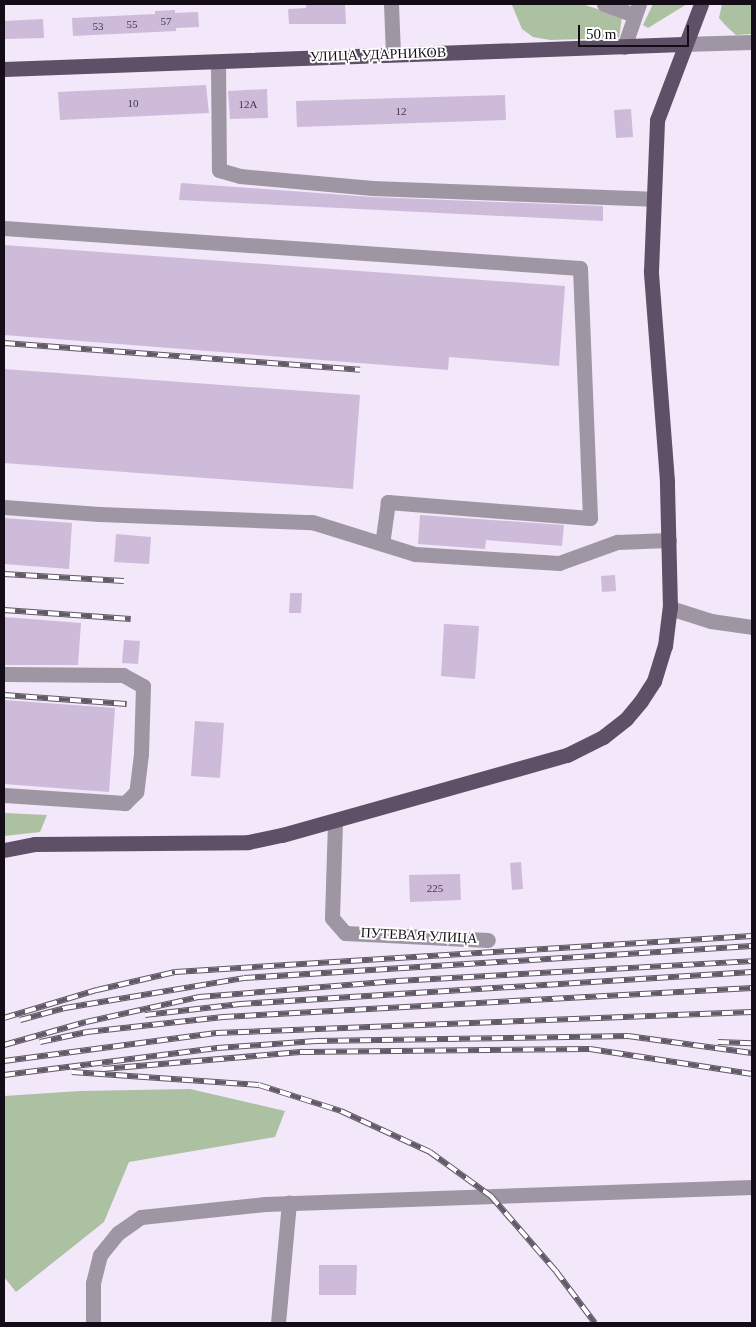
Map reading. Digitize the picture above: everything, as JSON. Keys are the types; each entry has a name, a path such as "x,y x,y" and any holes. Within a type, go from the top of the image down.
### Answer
{"main road":[{"path":"4,850 35,844 248,842 335,822 567,755 597,740 626,719 654,681 665,646 670,608 669,540 651,270 652,199 657,120 683,44 701,4"},
{"name":"УЛИЦА УДАРНИКОВ","path":"4,69 683,44"}],"street":[{"path":"391,4 394,54"},
{"path":"604,4 636,9 624,47"},
{"name":"УЛИЦА УДАРНИКОВ","path":"683,44 752,42"},
{"path":"218,62 219,170 240,176 372,188 652,199"},
{"path":"4,228 580,268 590,518 388,502 382,544"},
{"path":"4,507 312,522 415,554 559,563 616,542 669,540"},
{"path":"670,608 711,621 752,627"},
{"path":"4,674 123,675 143,686 142,754 136,792 125,804 4,795"},
{"name":"ПУТЕВАЯ УЛИЦА","path":"335,822 332,918 345,933 488,940"},
{"path":"93,1323 93,1282 100,1255 118,1233 141,1217 289,1203 752,1187"},
{"path":"278,1323 289,1203"}],"green space":[{"path":"434,4 582,4 622,17 619,38 550,40 533,37 522,29 512,5"},
{"path":"653,4 687,4 648,28 643,25"},
{"path":"722,4 752,4 752,34 736,35 726,26 719,18"},
{"path":"4,813 47,815 40,832 4,836"},
{"path":"190,1089 285,1111 275,1137 129,1162 104,1222 16,1292 4,1277 4,1096 80,1091"}],"building":[{"path":"306,4 345,4 346,24 289,24 288,9 306,8"},
{"path":"175,10 175,13 198,12 199,27 176,28 176,31 73,36 72,18 155,14 155,11"},
{"path":"43,19 44,38 4,39 4,21"},
{"path":"206,85 209,113 60,120 58,92"},
{"path":"267,89 268,118 230,119 228,91"},
{"path":"505,95 506,120 297,127 296,101"},
{"path":"631,109 633,137 616,138 614,110"},
{"path":"181,183 372,197 603,206 603,221 179,200"},
{"path":"4,245 565,286 559,366 449,357 448,370 4,335"},
{"path":"4,369 360,395 353,489 4,463"},
{"path":"420,515 564,525 562,546 486,540 485,549 418,544"},
{"path":"4,518 72,523 69,569 4,564"},
{"path":"116,534 151,537 149,564 114,562"},
{"path":"615,575 616,591 602,592 601,576"},
{"path":"290,593 302,593 301,613 289,613"},
{"path":"4,617 81,623 78,665 4,665"},
{"path":"444,624 479,626 475,679 441,676"},
{"path":"124,640 140,641 138,664 122,663"},
{"path":"4,700 115,708 109,792 4,784"},
{"path":"195,721 224,723 220,778 191,776"},
{"path":"521,862 523,889 512,890 510,863"},
{"path":"460,874 461,900 410,902 409,875"},
{"path":"319,1265 357,1265 356,1295 319,1295"}],"railway":[{"path":"4,343 360,370"},
{"path":"4,574 124,581"},
{"path":"4,610 131,619"},
{"path":"4,695 127,704"},
{"path":"4,1018 97,990 175,972 752,936"},
{"path":"20,1020 65,1008 244,978 752,946"},
{"path":"4,1045 86,1022 199,997 397,981 752,961"},
{"path":"145,1015 240,1004 752,972"},
{"path":"40,1042 87,1032 223,1017 752,988"},
{"path":"4,1061 216,1033 752,1012"},
{"path":"4,1075 217,1048 316,1041 628,1036 752,1053"},
{"path":"718,1042 752,1043"},
{"path":"103,1069 303,1052 590,1049 752,1074"},
{"path":"72,1072 259,1085 341,1111 430,1152 491,1196 556,1271 595,1323"}]}
